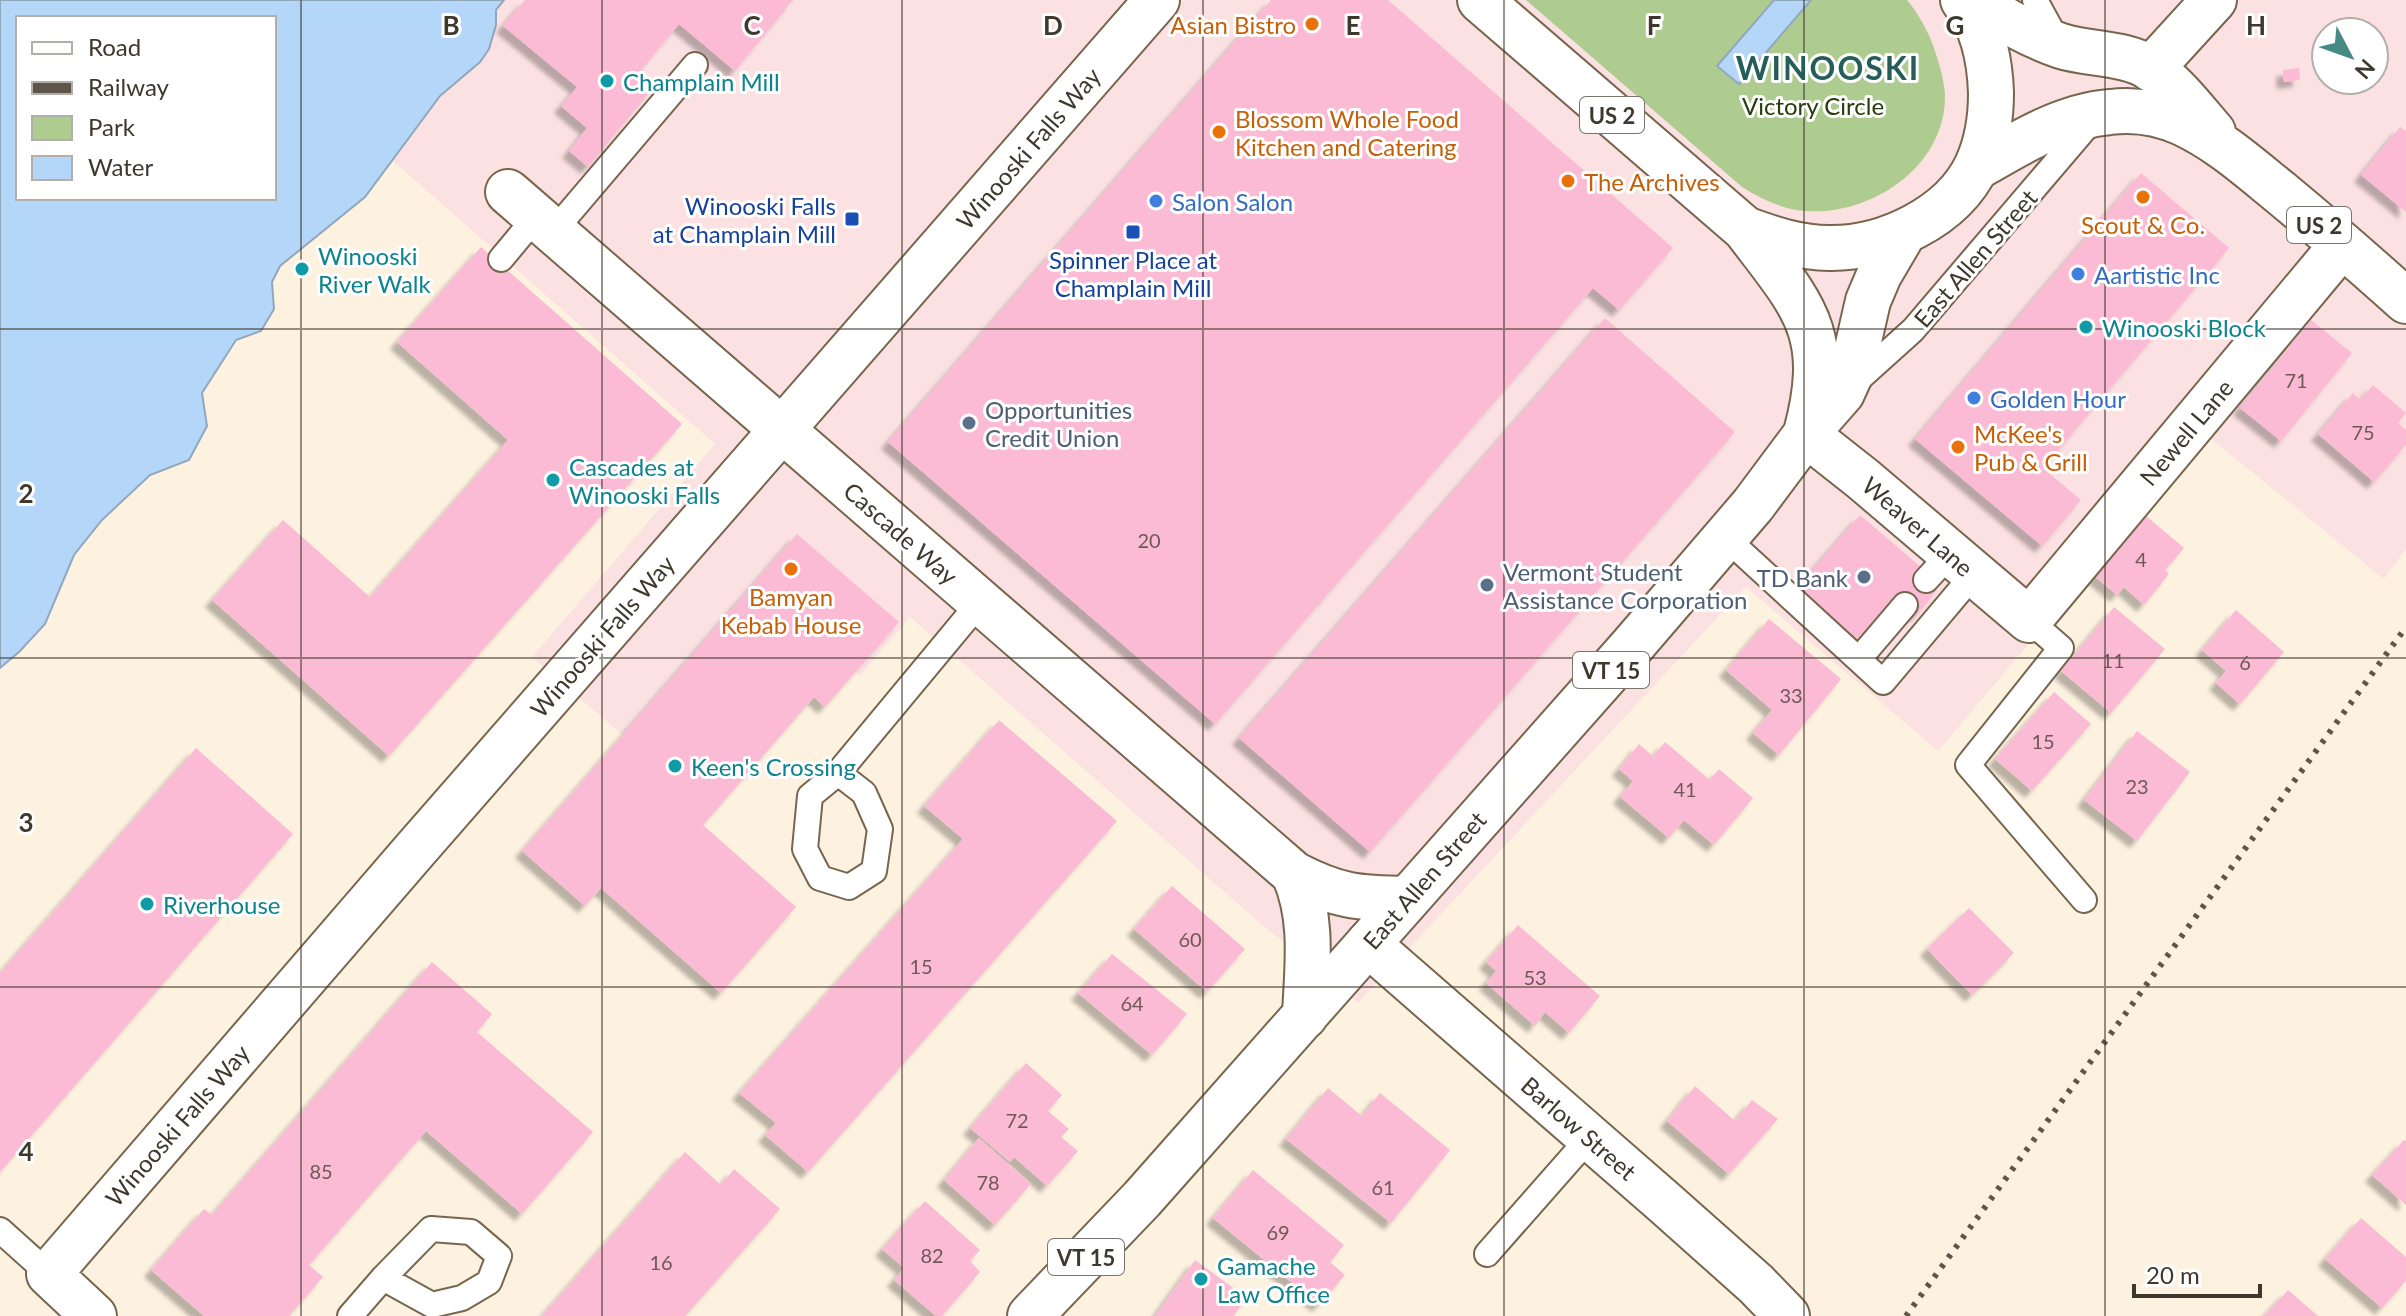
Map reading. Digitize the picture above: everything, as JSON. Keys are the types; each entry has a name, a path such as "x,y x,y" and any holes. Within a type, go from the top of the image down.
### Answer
{"street":[{"name":"Winooski Falls Way","path":"49,1274 1157,0"},
{"name":"US 2","path":"1480,0 1745,229 1773,240 1828,248 1882,241 1903,234 1945,205 1976,168 2056,126 2099,113 2158,115 2182,123 2230,151"},
{"path":"1963,0 1979,29 1987,53 1990,85 1991,113 1987,139 1976,168"},
{"name":"US 2","path":"1973,0 2012,25 2061,46 2131,60 2151,69 2192,108 2230,151 2406,301"},
{"path":"2151,69 2214,0"},
{"name":"Cascade Way","path":"532,214 1294,874 1350,897 1407,899"},
{"name":"East Allen Street","path":"1745,229 1795,296 1810,324 1817,362 1815,400 1806,434"},
{"name":"East Allen Street","path":"1030,1316 1142,1199 1305,1016 1726,538 1782,469 1806,434 1842,393 1852,371 1868,301 1903,234"},
{"name":"Newell Lane","path":"2029,620 2342,245"},
{"name":"Weaver Lane","path":"1806,434 1849,467 1950,569 2029,620"},
{"path":"1294,874 1304,901 1309,937 1305,1016"},
{"name":"Barlow Street","path":"1368,944 1756,1284 1787,1316"},
{"path":"49,1274 94,1316"}],"lane":[{"path":"2035,0 2061,46"},
{"path":"501,259 532,214 695,65"},
{"name":"East Allen Street","path":"1842,393 1913,330 2099,113"},
{"path":"1726,538 1883,682 1950,569"},
{"path":"838,773 980,602"},
{"path":"1859,659 1905,605"},
{"path":"2029,620 2061,648 1968,765 2084,900"},
{"path":"1487,1254 1590,1137"},
{"path":"0,1230 49,1274"},
{"path":"350,1316 383,1278"}],"shaded area":[{"path":"504,0 2406,0 2406,549 2384,579 2206,435 1938,751 1746,587 1358,1003 1261,924 910,617 860,676 802,626 670,776 532,657 715,444 393,161 440,96 480,62 489,49 496,25 496,10"}],"green space":[{"name":"Victory Circle","path":"1526,0 1907,0 1926,29 1939,65 1945,95 1942,121 1933,144 1918,165 1900,182 1878,195 1830,210 1788,208 1742,187"}],"water":[{"path":"0,0 504,0 496,10 496,25 489,49 480,62 440,96 365,197 280,266 272,282 274,309 261,331 236,340 202,393 207,426 189,460 150,475 102,520 74,555 45,624 0,668"},
{"path":"1774,0 1811,0 1739,84 1717,66"}],"building":[{"name":"Champlain Mill","path":"525,0 793,0 735,71 679,24 637,75 653,88 588,167 569,151 587,128 561,106 577,87 503,26"},
{"path":"1271,0 1388,0 1673,248 1619,310 1593,288 1215,724 888,442"},
{"path":"2299,68 2300,80 2284,82 2283,70"},
{"path":"2400,127 2406,131 2406,212 2361,175"},
{"name":"Winooski Block","path":"2141,173 2229,248 2043,468 2081,500 2042,546 1915,439"},
{"name":"Cascades at Winooski Falls","path":"481,247 682,424 389,756 212,600 283,520 370,597 508,440 397,342"},
{"name":"Vermont Student Assistance Corporation","path":"1605,318 1735,432 1370,852 1239,738"},
{"path":"2311,320 2352,353 2281,441 2240,408"},
{"path":"2373,385 2406,413 2398,423 2406,430 2406,445 2374,482 2318,434 2353,393 2360,400"},
{"name":"TD Bank","path":"1860,515 1922,568 1917,573 1937,590 1917,615 1896,597 1859,640 1797,588"},
{"path":"2145,515 2184,548 2165,570 2169,574 2144,605 2124,587 2117,595 2093,575"},
{"name":"Keen's Crossing","path":"797,534 899,622 825,707 814,697 703,825 796,907 721,993 601,888 585,906 522,851"},
{"path":"2114,607 2165,649 2111,713 2061,671"},
{"path":"2236,610 2284,652 2240,704 2216,683 2226,671 2202,650"},
{"path":"1769,619 1841,679 1779,755 1753,733 1772,710 1726,670"},
{"path":"2054,692 2091,724 2032,791 1995,759"},
{"path":"999,720 1117,821 808,1172 765,1135 776,1123 739,1093 963,839 924,806"},
{"path":"2137,731 2190,772 2137,841 2084,800"},
{"path":"1665,742 1710,780 1719,769 1753,798 1714,845 1684,820 1669,838 1620,797 1633,781 1619,769 1639,744 1653,756"},
{"name":"Riverhouse","path":"196,748 293,834 0,1172 0,973"},
{"path":"1172,886 1245,949 1207,992 1134,929"},
{"path":"1969,908 2014,953 1972,995 1927,949"},
{"path":"1518,925 1600,996 1569,1033 1545,1012 1535,1026 1486,983 1496,971 1486,962"},
{"path":"1112,954 1187,1014 1152,1055 1078,993"},
{"path":"432,962 492,1014 477,1032 593,1132 522,1214 426,1131 309,1265 323,1277 289,1316 204,1316 151,1270 204,1209 212,1215"},
{"path":"1026,1063 1062,1095 1048,1111 1069,1129 1061,1137 1078,1151 1047,1186 1014,1157 1010,1162 970,1128"},
{"path":"1695,1086 1735,1121 1752,1100 1778,1119 1729,1174 1667,1121"},
{"path":"1328,1088 1362,1116 1380,1093 1450,1150 1391,1223 1286,1139"},
{"path":"979,1138 1031,1184 995,1225 944,1180"},
{"path":"2406,1141 2406,1205 2372,1175"},
{"path":"685,1152 721,1185 734,1169 780,1209 685,1316 542,1316"},
{"path":"1253,1170 1344,1245 1330,1262 1345,1275 1319,1305 1213,1218"},
{"path":"925,1201 980,1250 970,1261 980,1272 942,1316 936,1316 894,1280 904,1268 882,1249"},
{"path":"2361,1218 2406,1257 2406,1281 2382,1308 2325,1259"},
{"name":"Gamache Law Office","path":"1195,1260 1247,1298 1233,1316 1155,1316"},
{"path":"2288,1290 2318,1316 2264,1316"}],"railway":[{"path":"1906,1316 2406,627"}],"place":[{"name":"Asian Bistro","path":"1312,24"},
{"name":"Champlain Mill","path":"607,81"},
{"name":"Blossom Whole Food Kitchen and Catering","path":"1219,132"},
{"name":"The Archives","path":"1568,181"},
{"name":"Scout & Co.","path":"2143,197"},
{"name":"Salon Salon","path":"1156,201"},
{"name":"Winooski Falls at Champlain Mill","path":"852,219"},
{"name":"Spinner Place at Champlain Mill","path":"1133,232"},
{"name":"Winooski River Walk","path":"302,269"},
{"name":"Aartistic Inc","path":"2078,274"},
{"name":"Winooski Block","path":"2086,327"},
{"name":"Golden Hour","path":"1974,398"},
{"name":"Opportunities Credit Union","path":"969,423"},
{"name":"McKee's Pub & Grill","path":"1958,447"},
{"name":"Cascades at Winooski Falls","path":"553,480"},
{"name":"Bamyan Kebab House","path":"791,569"},
{"name":"TD Bank","path":"1864,577"},
{"name":"Vermont Student Assistance Corporation","path":"1487,585"},
{"name":"Keen's Crossing","path":"675,766"},
{"name":"Riverhouse","path":"147,904"},
{"name":"Gamache Law Office","path":"1201,1279"}],"district":[{"name":"WINOOSKI","path":"1828,67"}]}
